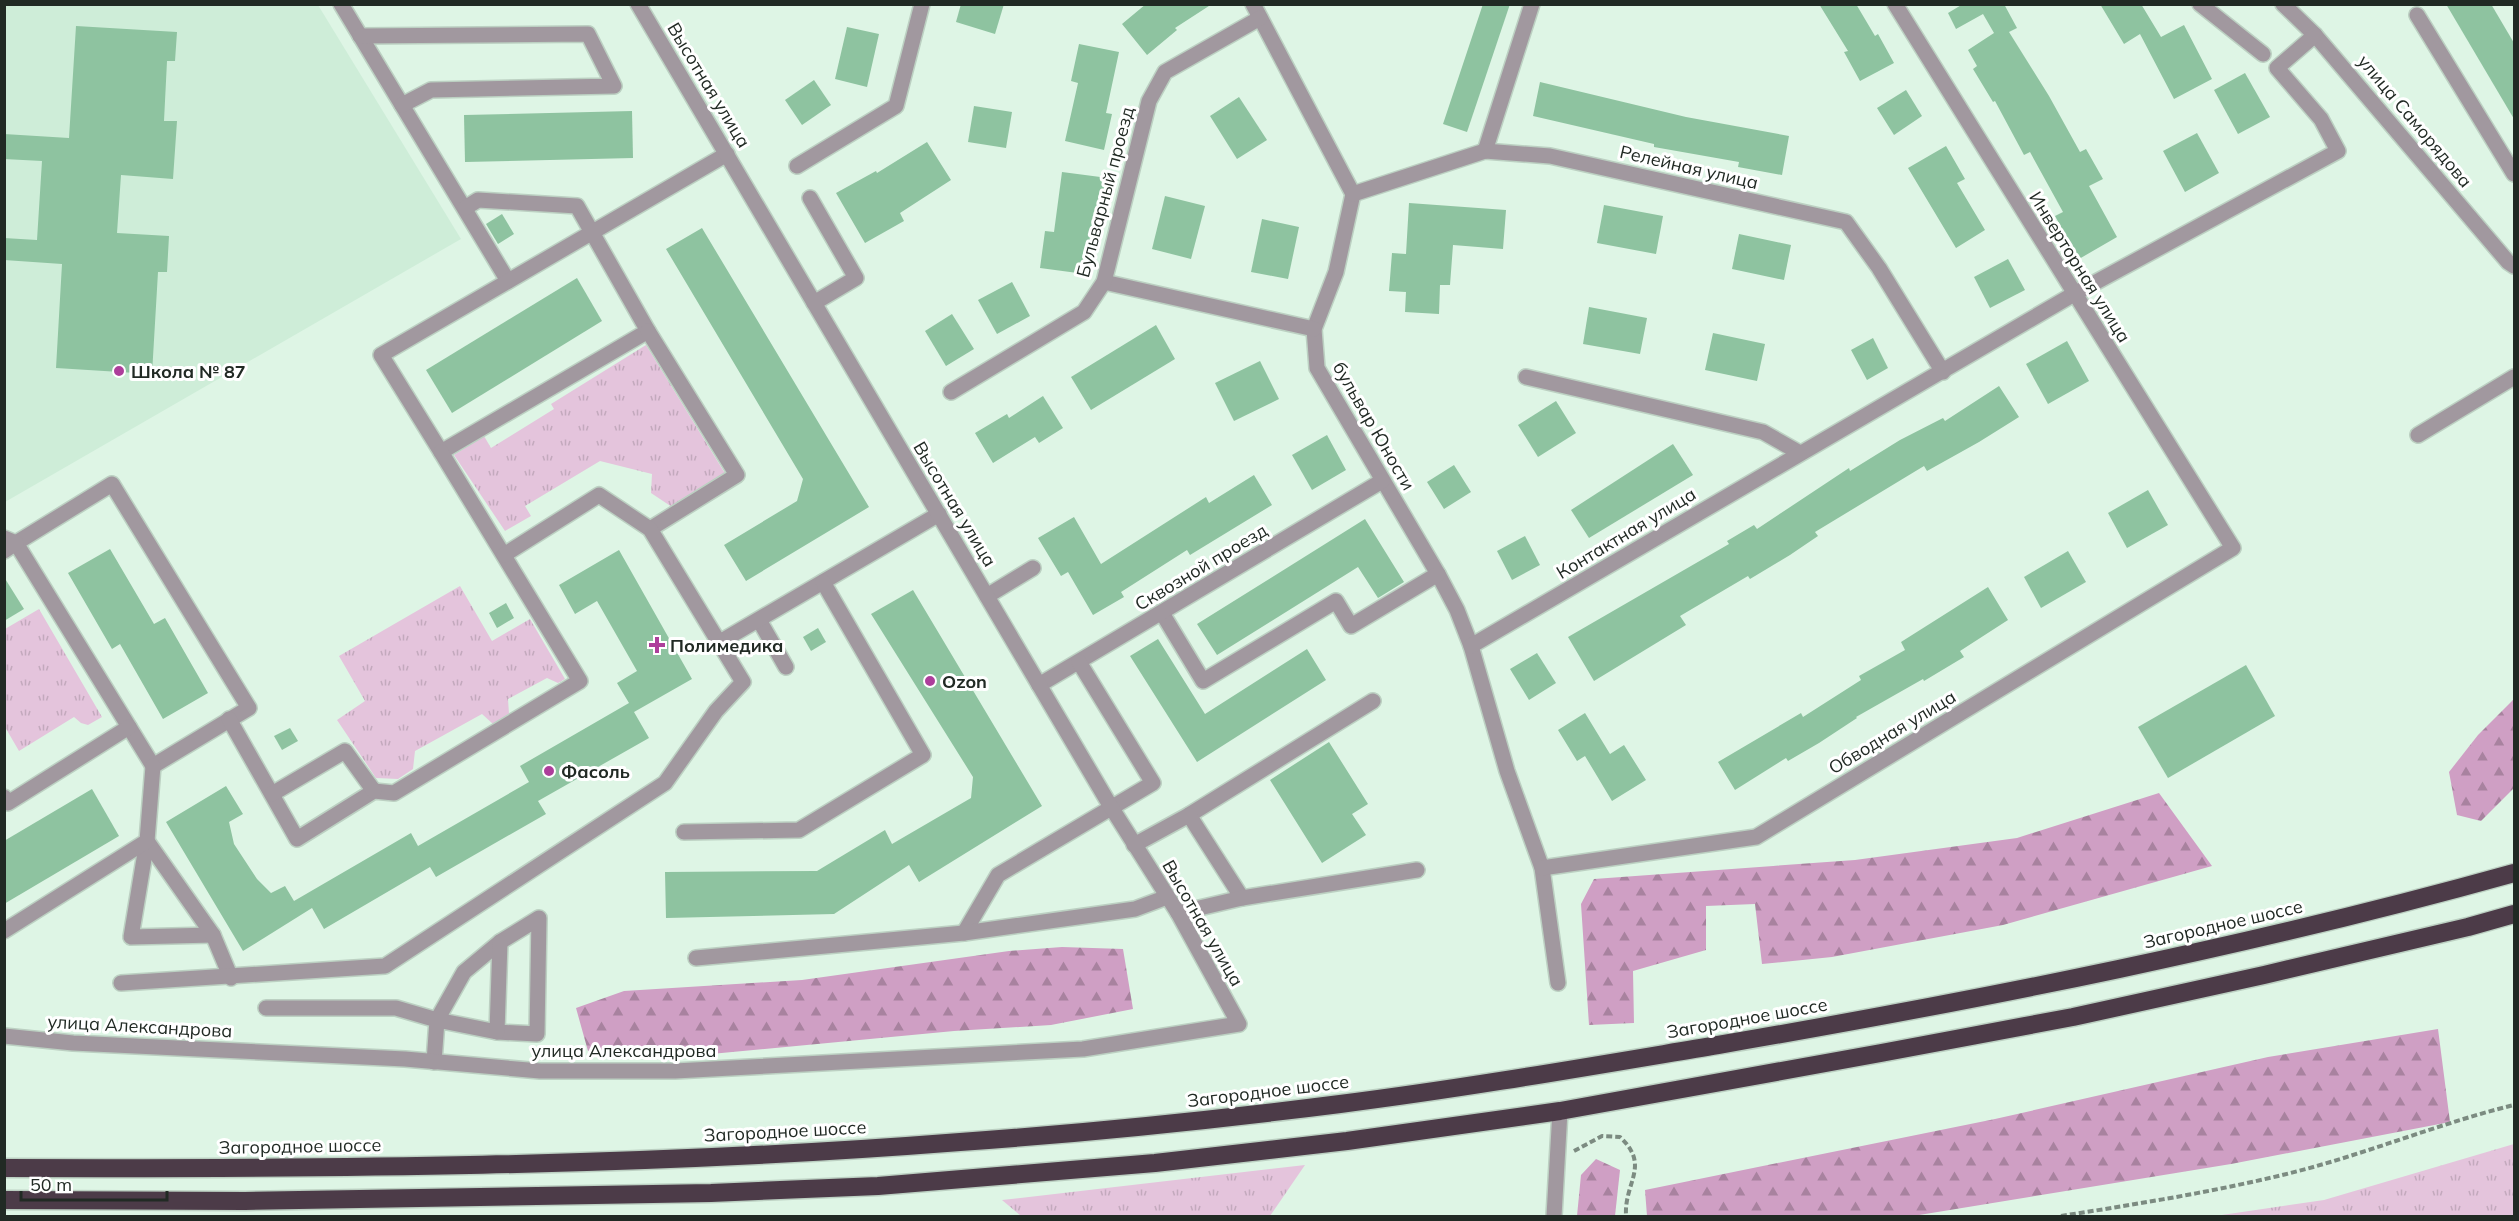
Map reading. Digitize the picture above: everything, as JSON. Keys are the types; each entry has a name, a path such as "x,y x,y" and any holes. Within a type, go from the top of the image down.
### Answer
{"highway":[{"name":"Загородное шоссе","path":"4,1168 244,1168 711,1156 956,1143 1147,1126 1333,1105 1558,1071 1899,1013 2256,940 2514,873"},
{"path":"4,1200 257,1201 711,1193 878,1186 1155,1163 1358,1139 1560,1111 2073,1017 2286,970 2514,914"}],"street":[{"path":"341,4 508,281"},
{"name":"Высотная улица","path":"638,4 1111,807 1178,912 1239,1024"},
{"path":"797,166 896,105 922,4"},
{"path":"1485,151 1532,4"},
{"name":"Инверторная улица","path":"1894,4 2233,548"},
{"path":"2200,4 2263,54"},
{"name":"улица Саморядова","path":"2283,4 2315,35 2508,262 2514,266"},
{"path":"1257,11 1353,194"},
{"name":"Бульварный проезд","path":"951,392 1084,312 1104,282 1149,101 1165,72 1257,11"},
{"path":"2417,15 2514,174"},
{"path":"360,36 588,34 614,86 431,90 402,105"},
{"path":"2074,294 2338,151 2320,119 2277,68 2315,35"},
{"name":"Релейная улица","path":"1353,194 1485,151 1550,156 1846,222 1879,268 1943,372"},
{"path":"229,720 297,839 374,791 394,793 580,681 381,355 727,154"},
{"name":"бульвар Юности","path":"1353,194 1336,272 1314,329 1317,368 1457,610 1471,646 1507,771 1542,868 1558,983"},
{"path":"810,198 856,278 814,303"},
{"path":"465,208 478,200 577,206 648,331 737,474 650,529"},
{"path":"1104,282 1314,329"},
{"name":"Контактная улица","path":"1471,646 2074,294"},
{"path":"441,452 648,331"},
{"path":"1526,377 1763,432 1800,453"},
{"path":"2418,435 2514,377"},
{"name":"Сквозной проезд","path":"1039,685 1382,481"},
{"path":"153,766 249,708 112,484 8,544 153,766 147,841 132,937 213,935"},
{"path":"121,983 231,978 385,966 665,783 716,711 743,682 650,529 599,495 504,555"},
{"path":"720,642 939,514"},
{"name":"Обводная улица","path":"1542,868 1756,837 2233,548"},
{"path":"987,596 1033,568"},
{"path":"1162,613 1203,681 1336,601 1351,626 1437,574"},
{"path":"684,832 799,830 923,755 823,582"},
{"path":"759,620 786,667"},
{"path":"964,933 998,875 1153,783 1079,662"},
{"path":"1134,845 1189,815 1372,701"},
{"path":"4,797 8,803 129,727"},
{"path":"272,794 345,751 374,791"},
{"path":"1189,815 1242,898"},
{"path":"147,841 213,935 231,978"},
{"path":"4,931 147,841"},
{"path":"1178,912 1242,898 1417,870"},
{"path":"696,958 964,933 1135,909 1167,897"},
{"path":"266,1008 396,1008 437,1020 497,1032 537,1034 538,918 500,942 464,972 437,1020 434,1062"},
{"path":"497,1032 500,942"},
{"name":"улица Александрова","path":"6,1036 73,1043 434,1062 540,1071 675,1071 1083,1049 1239,1024"},
{"path":"1554,1216 1560,1111"}],"path":[{"path":"2061,1216 2155,1201 2306,1169 2514,1104"},
{"path":"1557,1152 1575,1151 1602,1136 1620,1137 1632,1147 1637,1165 1626,1205 1626,1216"}],"shaded area":[{"name":"Школа № 87","path":"5,5 318,5 461,239 5,502"}],"green space":[{"path":"646,345 726,475 672,507 651,493 652,474 600,461 525,506 531,516 505,531 454,455 484,436 491,448 554,409 551,404"},
{"path":"460,586 492,641 530,619 565,679 558,683 547,678 508,699 509,714 493,724 482,714 415,751 413,769 398,779 376,778 337,720 365,701 339,656"},
{"path":"39,609 102,717 88,725 74,717 19,751 5,727 5,629"},
{"path":"2514,699 2514,788 2481,821 2457,815 2449,772 2478,735"},
{"path":"2159,793 2212,866 2003,925 1832,957 1762,964 1755,904 1706,906 1706,950 1633,971 1634,1023 1589,1025 1581,904 1594,879 1855,860 2017,838"},
{"path":"1062,947 1123,949 1133,1009 1051,1025 954,1031 711,1054 588,1051 576,1008 624,991 802,980 1009,951"},
{"path":"2438,1029 2450,1122 2231,1164 1913,1216 1647,1216 1645,1190 1995,1119 2268,1057"},
{"path":"2514,1144 2514,1216 2215,1216 2324,1200"},
{"path":"1596,1159 1620,1170 1615,1216 1577,1216 1581,1175"},
{"path":"1305,1165 1270,1216 1021,1216 1002,1200"}],"building":[{"path":"961,4 1004,4 995,34 956,22"},
{"path":"1146,4 1212,4 1175,28 1177,30 1147,55 1122,24"},
{"path":"1483,4 1510,4 1467,132 1443,124"},
{"path":"1819,4 1856,4 1875,36 1878,34 1894,63 1860,81 1844,52 1848,51"},
{"path":"1963,4 2004,4 2017,28 2009,32 2049,96 2080,152 2086,149 2103,179 2089,186 2117,237 2079,259 2055,216 2063,212 2030,152 2024,155 1995,101 1993,102 1973,69 1977,66 1968,50 1994,33 1983,14 1956,29 1948,13"},
{"path":"2100,4 2141,4 2161,37 2184,25 2212,79 2174,99 2140,34 2124,44"},
{"path":"2446,4 2491,4 2514,43 2514,119"},
{"path":"76,26 177,32 175,61 167,61 164,121 177,121 173,179 121,175 117,233 169,236 167,272 158,272 152,374 56,368 62,264 4,260 4,238 37,240 42,161 4,159 4,134 69,138"},
{"path":"847,27 879,34 867,87 835,79"},
{"path":"1079,44 1119,52 1106,113 1112,114 1104,150 1065,141 1078,83 1071,81"},
{"path":"2245,73 2270,117 2238,134 2214,90"},
{"path":"814,80 831,105 802,125 785,100"},
{"path":"1540,82 1686,117 1789,136 1782,175 1738,167 1739,162 1654,147 1654,144 1533,116"},
{"path":"1906,90 1922,116 1894,135 1877,108"},
{"path":"1239,97 1267,140 1237,159 1210,116"},
{"path":"974,106 1012,112 1006,148 968,142"},
{"path":"632,111 633,158 465,162 464,115"},
{"path":"2197,133 2219,173 2185,192 2163,151"},
{"path":"927,142 951,180 900,213 904,221 865,243 836,193 876,171 877,173"},
{"path":"1946,146 1965,179 1957,183 1985,230 1956,248 1908,168"},
{"path":"1062,172 1108,178 1101,230 1091,228 1085,274 1040,268 1045,231 1054,232"},
{"path":"1165,196 1205,206 1191,259 1152,249"},
{"path":"1409,203 1506,210 1503,249 1453,245 1450,285 1440,285 1439,314 1405,312 1406,292 1389,291 1392,253 1406,254"},
{"path":"1604,205 1663,216 1656,254 1597,243"},
{"path":"502,214 514,234 498,244 486,224"},
{"path":"1262,219 1299,227 1288,279 1251,272"},
{"path":"702,228 869,507 746,581 724,545 797,501 803,479 666,249"},
{"path":"1739,234 1791,245 1784,280 1732,269"},
{"path":"2008,259 2025,290 1990,308 1974,277"},
{"path":"577,278 602,321 452,413 426,370"},
{"path":"1012,282 1030,316 997,334 978,300"},
{"path":"1589,307 1647,318 1640,354 1583,344"},
{"path":"952,314 974,349 946,366 925,331"},
{"path":"1156,325 1175,359 1091,410 1071,377"},
{"path":"1713,333 1765,344 1757,381 1705,370"},
{"path":"1873,338 1888,368 1867,380 1851,350"},
{"path":"2067,341 2089,381 2048,404 2026,364"},
{"path":"1260,361 1279,399 1234,421 1215,383"},
{"path":"1999,386 2019,417 1927,471 1924,466 1815,532 1818,536 1790,555 1750,579 1748,576 1680,616 1686,625 1594,681 1568,637 1729,544 1727,541 1754,525 1757,529 1849,468 1850,471 1900,440 1943,418 1945,421"},
{"path":"1043,396 1063,428 1039,443 1035,437 993,463 975,433 1007,414 1009,418"},
{"path":"1556,401 1576,433 1538,457 1518,425"},
{"path":"1327,435 1346,470 1312,490 1292,455"},
{"path":"1673,444 1693,475 1589,538 1571,510"},
{"path":"1454,465 1471,492 1444,509 1427,482"},
{"path":"1254,475 1272,505 1190,555 1187,550 1121,592 1124,597 1093,615 1068,572 1061,576 1038,538 1074,517 1101,564 1206,497 1209,503"},
{"path":"2148,490 2168,525 2127,548 2108,513"},
{"path":"1365,519 1404,582 1378,598 1358,567 1217,655 1197,624"},
{"path":"1525,536 1540,565 1512,580 1497,551"},
{"path":"110,549 154,624 165,618 208,693 163,719 120,644 112,649 68,573"},
{"path":"619,550 692,679 634,712 649,738 538,801 546,814 436,877 430,867 324,929 312,908 243,951 166,822 226,786 243,814 229,822 234,844 257,879 271,893 285,886 294,901 411,833 418,846 529,782 520,766 629,703 617,683 637,671 597,601 575,614 559,585"},
{"path":"2068,551 2086,582 2041,608 2024,577"},
{"path":"4,577 24,609 4,621"},
{"path":"1988,587 2008,620 1960,651 1964,657 1856,717 1819,743 1788,761 1786,758 1735,790 1718,762 1801,713 1803,717 1861,680 1859,676 1905,650 1901,642"},
{"path":"913,590 1042,806 919,882 909,865 834,914 666,918 665,872 817,871 885,830 892,844 971,798 973,777 871,614"},
{"path":"506,603 514,618 497,628 489,613"},
{"path":"818,628 826,642 811,651 803,637"},
{"path":"1158,639 1205,714 1307,649 1326,680 1197,762 1130,656"},
{"path":"1537,653 1556,683 1529,700 1510,669"},
{"path":"2246,665 2275,716 2168,778 2138,727"},
{"path":"1585,713 1610,754 1624,745 1646,780 1612,801 1585,756 1577,761 1558,730"},
{"path":"290,728 298,741 282,750 274,736"},
{"path":"1329,742 1368,804 1352,814 1366,835 1322,863 1270,780"},
{"path":"92,789 119,836 4,904 4,841"}],"place":[{"name":"Школа № 87","path":"119,371"},
{"name":"Полимедика","path":"657,645"},
{"name":"Ozon","path":"930,681"},
{"name":"Фасоль","path":"549,771"}]}
